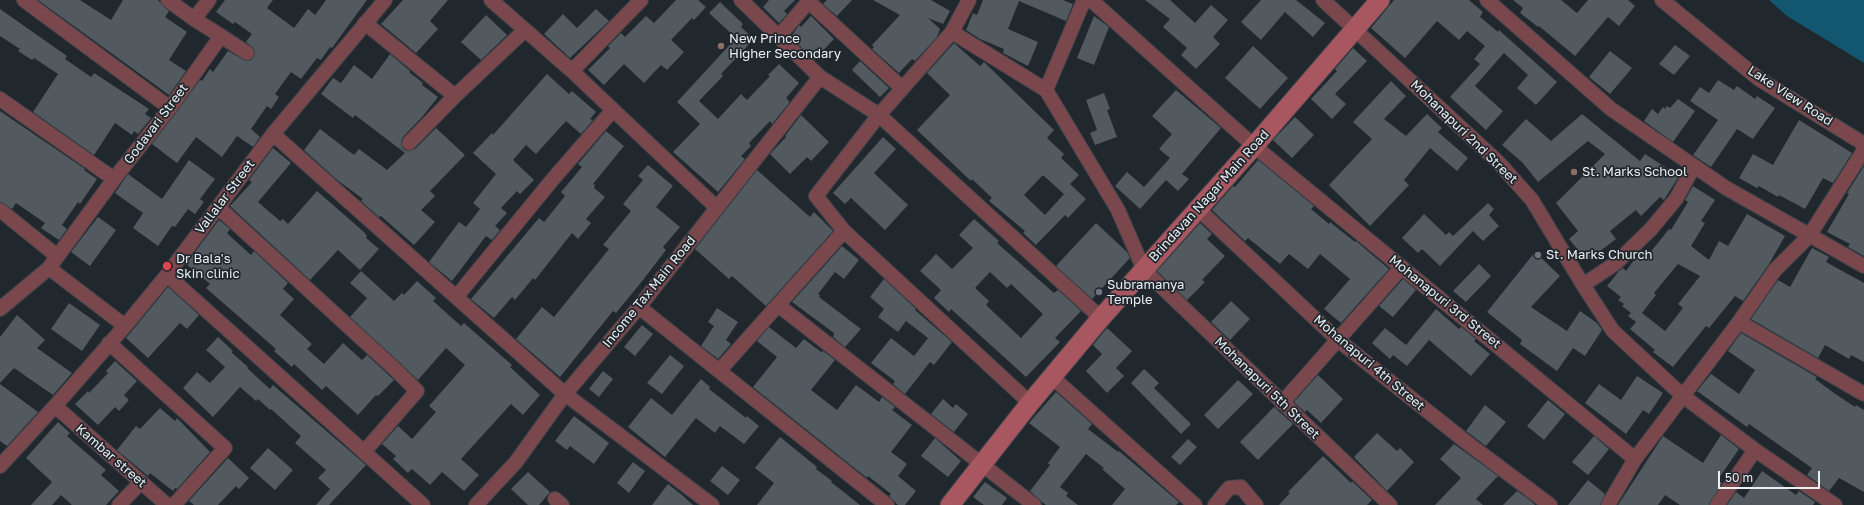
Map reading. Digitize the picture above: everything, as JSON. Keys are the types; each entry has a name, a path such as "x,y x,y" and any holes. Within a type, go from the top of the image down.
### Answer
{"street":[{"path":"24,0 170,108"},
{"path":"168,0 194,19 247,53"},
{"path":"194,19 209,0"},
{"name":"Vallalar Street","path":"0,466 125,326 167,275 273,134 385,0"},
{"path":"490,0 572,71 717,208"},
{"path":"572,71 641,0"},
{"path":"741,0 820,77 879,115 1101,318"},
{"path":"1046,90 1084,0"},
{"name":"Mohanapuri 3rd Street","path":"1091,0 1254,146 1635,459"},
{"name":"Mohanapuri 2nd Street","path":"1323,0 1356,29 1508,173 1532,200 1583,286 1613,331 1683,396 1755,450 1835,505"},
{"name":"Brindavan Nagar Main Road","path":"950,505 1030,403 1101,318 1254,146 1380,0"},
{"path":"1487,0 1611,109 1726,188 1864,266"},
{"name":"Lake View Road","path":"1662,0 1759,79 1864,144"},
{"path":"779,36 809,1 902,88"},
{"path":"966,1 952,32 879,115 816,196 844,231 1030,403"},
{"path":"365,23 455,96"},
{"path":"409,143 455,96 525,30"},
{"path":"952,32 1046,90 1118,210 1144,270"},
{"name":"Godavari Street","path":"0,309 53,262 114,179 170,108 221,36"},
{"name":"Income Tax Main Road","path":"476,505 516,462 565,394 639,307 820,77"},
{"path":"0,99 114,179"},
{"path":"457,296 553,179 613,110"},
{"path":"273,134 457,296 565,394 712,505"},
{"path":"1608,505 1635,459 1739,322 1775,270 1809,236 1864,150"},
{"path":"1583,286 1616,263 1651,229 1676,199 1694,166"},
{"path":"218,207 417,391 364,452"},
{"name":"Mohanapuri 4th Street","path":"1198,209 1338,340 1470,445 1550,505"},
{"path":"0,210 53,262 125,326"},
{"path":"719,371 844,231"},
{"path":"1282,403 1402,267"},
{"name":"Mohanapuri 5th Street","path":"1144,270 1390,505"},
{"path":"167,275 423,505"},
{"path":"778,305 982,466 1034,505"},
{"path":"639,307 887,505"},
{"path":"1739,322 1864,394"},
{"path":"109,343 225,448 174,505"},
{"path":"1052,377 1195,505"},
{"name":"Kambar street","path":"55,406 167,505"},
{"path":"1717,505 1755,450"},
{"path":"119,505 140,482"},
{"path":"1215,505 1229,488 1241,487 1256,505"}],"water":[{"path":"1769,0 1864,0 1864,63 1787,16"}],"building":[{"path":"38,0 80,0 111,20 123,0 158,0 169,11 165,17 187,32 169,60 186,71 169,95"},
{"path":"225,0 273,0 267,8 294,28 308,9 315,15 326,0 367,0 332,48 330,47 321,60 317,58 301,79 291,72 275,94 279,97 271,109 267,106 251,129 260,137 253,147 237,136 222,157 196,137 177,163 152,144 200,80 202,81 210,69 213,72 228,51 246,61 251,60 255,54 254,49 246,42 252,34 235,22 233,24 216,12"},
{"path":"403,0 448,0 430,21 438,29 416,53 381,24"},
{"path":"676,0 698,0 706,7 694,20 692,18 671,40 684,52 667,70 661,65 644,83 624,64 604,85 588,70 610,48 608,46 621,33 625,37 646,16 654,23"},
{"path":"769,0 795,0 784,11 787,14 779,23 763,7"},
{"path":"827,0 852,0 837,16 823,4"},
{"path":"873,0 931,0 950,11 943,24 928,18 940,29 937,37 915,61 912,59 899,73 872,49 874,47 872,45 900,15"},
{"path":"983,0 1063,0 1073,4 1066,21 1019,1 1008,29 1038,42 1028,66 1003,53 1004,49 980,39 966,30 973,13 977,15"},
{"path":"1145,0 1170,0 1195,23 1211,5 1228,20 1213,37 1220,44 1196,69 1181,55 1187,48 1163,27 1170,19"},
{"path":"1261,0 1296,0 1325,23 1313,37 1285,12 1261,40 1241,22"},
{"path":"1394,0 1469,0 1483,12 1480,17 1498,32 1499,30 1557,82 1536,105 1517,88 1528,75 1504,53 1475,86 1503,111 1486,130 1450,97 1480,64 1474,59 1485,46 1467,31 1459,40 1437,21 1405,58 1371,28"},
{"path":"1513,0 1561,0 1577,13 1588,0 1628,0 1635,6 1619,26 1608,17 1575,56 1539,26 1538,27 1520,13 1523,8"},
{"path":"720,2 743,24 741,27 754,39 721,74 723,76 699,101 718,119 741,94 747,100 770,76 768,75 779,64 799,83 786,98 789,103 772,124 770,121 749,143 751,146 741,156 745,159 718,192 673,152 700,124 677,102 736,38 709,13"},
{"path":"0,9 67,56 65,59 91,77 94,73 149,109 145,114 151,118 138,134 134,131 132,135 115,123 94,155 33,112 58,74 34,58 32,60 18,51 20,49 0,36"},
{"path":"596,9 609,21 570,58 544,34 563,14 577,28"},
{"path":"486,15 507,35 481,60 461,42"},
{"path":"811,16 834,39 814,60 791,37 799,25 801,27"},
{"path":"1094,16 1109,27 1094,65 1077,58"},
{"path":"954,43 980,66 984,62 1054,130 1047,138 1064,154 1061,158 1079,175 1070,184 1086,199 1068,218 1065,215 1036,245 1023,233 1025,231 989,201 992,198 972,179 971,181 917,130 950,95 927,73","holes":["1042,176 1044,176 1064,194 1045,215 1024,195"]},
{"path":"1675,45 1690,56 1674,75 1659,64"},
{"path":"1253,46 1288,78 1260,109 1225,78"},
{"path":"1353,48 1367,61 1335,94 1346,104 1332,119 1311,99 1337,71 1335,69"},
{"path":"1610,51 1632,68 1610,94 1589,77"},
{"path":"390,54 423,83 422,85 438,97 423,116 403,137 401,141 403,149 407,151 415,149 436,128 465,155 430,191 435,196 421,210 435,222 414,245 381,216 379,217 361,201 363,199 336,179 304,150 320,129 354,155 359,149 387,170 405,153 355,115 353,118 321,94 333,78 341,83 354,65 372,79"},
{"path":"860,61 889,88 880,97 852,70"},
{"path":"547,74 569,94 572,91 596,112 590,119 593,120 581,134 566,121 536,154 526,145 513,160 534,180 520,194 517,191 501,208 507,213 495,226 500,230 492,240 486,236 452,281 429,262 459,222 466,227 480,209 473,203 496,174 473,153 492,133 493,135"},
{"path":"1718,80 1734,90 1737,86 1755,99 1757,96 1775,108 1753,139 1737,129 1711,167 1693,155 1718,120 1690,101 1700,87 1709,93"},
{"path":"1391,81 1406,96 1384,119 1406,136 1427,114 1442,128 1438,132 1468,158 1457,171 1430,148 1404,180 1409,185 1370,226 1329,185 1372,139 1353,122"},
{"path":"1176,90 1221,128 1182,174 1189,179 1178,191 1166,180 1140,209 1115,186 1127,172 1144,187 1170,158 1159,149 1172,134 1152,116"},
{"path":"1104,93 1110,109 1107,110 1117,137 1095,145 1090,133 1097,130 1086,100"},
{"path":"1678,99 1695,111 1673,142 1644,121 1652,109 1658,114 1663,107 1665,109 1667,106 1670,108"},
{"path":"0,111 85,169 84,170 97,179 80,204 78,202 62,225 67,229 59,240 41,228 45,223 16,203 12,209 0,202"},
{"path":"1582,114 1640,161 1645,154 1679,176 1664,200 1660,197 1641,216 1636,210 1610,231 1616,239 1587,261 1569,239 1578,231 1556,203 1605,154 1588,141 1538,182 1522,162 1502,145 1526,119 1551,141"},
{"path":"801,115 829,142 811,161 807,157 790,174 770,154 786,137 785,136"},
{"path":"1295,117 1314,135 1292,158 1273,140"},
{"path":"1799,120 1852,153 1833,183 1823,178 1805,209 1779,195 1778,197 1759,186 1757,188 1739,178 1753,154 1773,165"},
{"path":"606,131 624,146 593,184 595,185 594,188 605,197 586,219 591,223 578,239 572,233 535,280 533,278 515,300 512,297 494,318 471,299 539,218 544,222 565,196 561,192 582,167 578,164"},
{"path":"883,137 896,149 874,173 908,205 885,230 851,198 845,204 833,193"},
{"path":"273,148 291,163 258,202 280,221 283,219 288,224 317,191 364,232 367,236 366,238 379,249 360,270 338,250 310,280 230,206 252,182 249,180"},
{"path":"189,160 215,179 200,199 204,202 195,214 188,209 175,227 172,226 158,246 133,228 143,213 115,193 128,174 162,199"},
{"path":"1258,160 1314,206 1311,209 1329,224 1330,222 1355,242 1356,241 1389,269 1341,323 1324,309 1350,279 1320,254 1308,269 1289,254 1280,264 1248,238 1245,241 1212,210 1233,186 1235,187"},
{"path":"648,165 673,186 656,207 680,227 663,247 666,250 643,280 616,313 613,311 560,377 516,339 542,307 554,317 609,249 603,245 631,211 623,204 643,180 638,176"},
{"path":"1864,166 1864,256 1848,247 1850,244 1827,232 1849,194 1847,193"},
{"path":"757,170 810,217 814,212 833,231 766,306 732,276 729,279 695,249"},
{"path":"1693,186 1715,200 1701,221 1705,223 1691,246 1709,260 1719,241 1728,246 1747,214 1785,236 1769,264 1743,301 1735,296 1709,328 1706,326 1673,367 1653,352 1655,350 1630,329 1636,322 1628,316 1631,313 1622,306 1624,304 1618,300 1621,297 1607,286 1619,271 1623,268 1626,271 1637,256 1639,258 1645,250 1649,254 1669,229 1671,230 1688,202 1685,200","holes":["1678,264 1700,276 1678,304 1683,308 1665,331 1642,313 1656,295 1654,293"]},
{"path":"1488,203 1494,209 1489,215 1499,226 1483,241 1473,231 1440,266 1422,249 1418,253 1402,238 1424,214 1446,235 1449,232 1453,236"},
{"path":"98,217 116,230 90,266 71,252"},
{"path":"974,219 999,241 997,243 1054,293 1058,290 1081,311 1055,338 1060,342 1026,377 951,309 949,312 934,298 941,290 920,271 936,254 952,269 973,248 959,235","holes":["990,272 1007,288 1011,284 1043,314 1021,338 986,305 989,301 975,288"]},
{"path":"219,220 230,229 227,233 230,236 251,255 254,251 288,283 283,289 294,299 280,315 312,344 307,349 324,364 343,343 362,360 367,355 394,380 378,396 376,395 358,415 326,386 322,390 294,364 292,367 274,351 276,349 206,288 210,284 186,264"},
{"path":"1096,223 1127,252 1130,258 1092,299 1056,266"},
{"path":"1200,223 1212,234 1207,239 1225,256 1202,280 1205,282 1187,300 1157,271"},
{"path":"842,246 859,260 844,279 835,272 818,294 820,295 819,297 861,329 845,347 833,337 834,333 792,302"},
{"path":"1812,248 1829,257 1826,262 1864,283 1864,362 1851,355 1849,359 1825,345 1818,358 1751,319 1778,280 1790,287"},
{"path":"1535,252 1560,276 1531,307 1567,331 1580,311 1597,323 1602,330 1585,356 1573,348 1557,371 1520,344 1522,340 1487,312"},
{"path":"1479,264 1491,276 1466,302 1453,291"},
{"path":"361,271 394,301 402,293 404,295 417,281 436,298 433,301 461,326 464,323 512,365 510,367 540,395 523,415 511,404 461,459 479,475 464,491 442,472 430,485 412,469 408,473 393,459 396,456 382,444 398,426 412,439 436,412 429,406 465,365 446,348 418,380 350,317 367,298 350,283"},
{"path":"884,279 916,309 915,310 952,342 934,365 930,362 905,394 893,384 895,381 871,363 891,338 914,356 928,338 906,321 898,332 878,317 884,309 870,297"},
{"path":"1403,279 1416,290 1393,317 1379,306"},
{"path":"168,287 199,315 187,329 180,323 148,358 126,338"},
{"path":"1231,301 1250,319 1230,340 1211,322"},
{"path":"69,303 100,325 82,351 51,329"},
{"path":"717,308 738,322 726,340 731,344 718,359 701,346 714,326 708,322"},
{"path":"1436,309 1459,329 1461,327 1476,339 1474,341 1490,354 1471,376 1429,340 1407,366 1393,355 1390,359 1372,343 1385,328 1406,345"},
{"path":"17,315 45,340 37,348 72,373 53,395 14,368 0,383 0,337"},
{"path":"642,325 653,334 635,356 624,347"},
{"path":"769,327 796,348 804,339 821,352 823,351 835,360 811,390 837,410 856,385 879,402 882,397 895,407 892,410 912,425 891,452 907,464 898,476 916,491 905,505 898,505 889,496 891,494 868,476 867,478 753,387 777,357 757,341"},
{"path":"1107,328 1132,351 1116,368 1124,376 1107,393 1086,371 1102,354 1093,345"},
{"path":"1741,333 1817,377 1815,379 1834,393 1855,407 1856,405 1864,410 1864,492 1839,478 1829,491 1807,475 1812,468 1749,424 1747,427 1697,391 1711,374 1739,394 1755,370 1728,351"},
{"path":"218,337 233,351 231,352 248,367 247,368 270,389 273,385 366,465 329,505 316,505 330,489 318,478 326,470 295,443 301,436 271,409 270,410 258,399 256,401 240,387 213,417 183,388 197,372 210,383 225,367 206,350"},
{"path":"670,355 684,366 662,394 647,383"},
{"path":"115,361 137,381 124,395 129,400 119,411 115,407 98,425 75,404 88,391 89,393 108,373 106,371"},
{"path":"1144,369 1159,383 1154,388 1191,424 1181,434 1131,383"},
{"path":"603,371 613,379 599,397 589,389"},
{"path":"1318,375 1343,399 1321,423 1307,410 1305,412 1294,402"},
{"path":"1637,376 1663,393 1649,414 1643,410 1626,434 1585,403 1599,384 1621,400"},
{"path":"701,379 710,387 709,389 746,418 747,416 759,426 744,444 720,426 715,433 696,418 665,457 628,427 651,398 672,415"},
{"path":"1238,380 1253,394 1218,429 1204,415"},
{"path":"0,384 38,412 7,446 0,441"},
{"path":"1056,392 1092,424 1088,429 1118,452 1119,451 1179,502 1176,505 1112,505 1125,489 1102,469 1104,468 1086,454 1060,487 1068,493 1066,496 1078,505 1046,505 1042,502 1030,491 1050,465 1048,463 1060,447 1029,423"},
{"path":"943,399 953,408 956,404 968,414 954,432 931,414"},
{"path":"1548,400 1565,414 1544,440 1527,426"},
{"path":"1485,405 1506,422 1486,446 1466,431"},
{"path":"1274,407 1293,424 1258,460 1240,442"},
{"path":"160,408 175,421 177,418 210,452 177,489 175,488 173,491 150,473 148,476 117,450 136,426 140,429"},
{"path":"574,416 609,443 594,464 570,446 567,450 555,441"},
{"path":"58,422 70,433 67,436 106,470 101,475 119,491 106,505 72,505 61,495 52,505 31,505 52,482 26,458"},
{"path":"1377,433 1397,451 1400,448 1414,462 1387,491 1354,457"},
{"path":"1721,435 1739,449 1718,480 1722,483 1709,505 1680,505 1665,495 1658,505 1618,505 1663,436 1703,463"},
{"path":"1594,436 1609,449 1588,475 1572,462"},
{"path":"780,437 817,467 816,469 832,481 831,482 860,505 757,505 774,483 755,468"},
{"path":"935,438 961,461 948,477 921,456"},
{"path":"1188,439 1197,447 1180,465 1171,457"},
{"path":"1454,444 1498,476 1476,499 1483,505 1435,505 1461,478 1440,459"},
{"path":"268,448 293,470 275,490 250,468"},
{"path":"1323,456 1351,483 1352,481 1372,500 1367,505 1279,505 1290,493 1288,492"},
{"path":"228,458 249,478 239,489 236,486 218,505 194,505 189,501"},
{"path":"633,462 645,471 629,493 617,483"},
{"path":"722,466 740,480 728,495 710,481"},
{"path":"1762,471 1796,495 1799,491 1815,502 1813,505 1727,505 1736,492 1744,498"},
{"path":"528,472 550,492 539,505 528,505 511,489"},
{"path":"1588,480 1605,494 1600,505 1568,505"},
{"path":"985,482 1007,498 1002,505 984,505 973,497"},
{"path":"668,484 682,495 693,505 652,505"},
{"path":"1517,491 1531,501 1535,505 1503,505"}],"place":[{"name":"New Prince Higher Secondary","path":"721,46"},
{"name":"St. Marks School","path":"1574,172"},
{"name":"St. Marks Church","path":"1538,255"},
{"name":"Dr Bala's Skin clinic","path":"167,266"},
{"name":"Subramanya Temple","path":"1099,292"}]}
